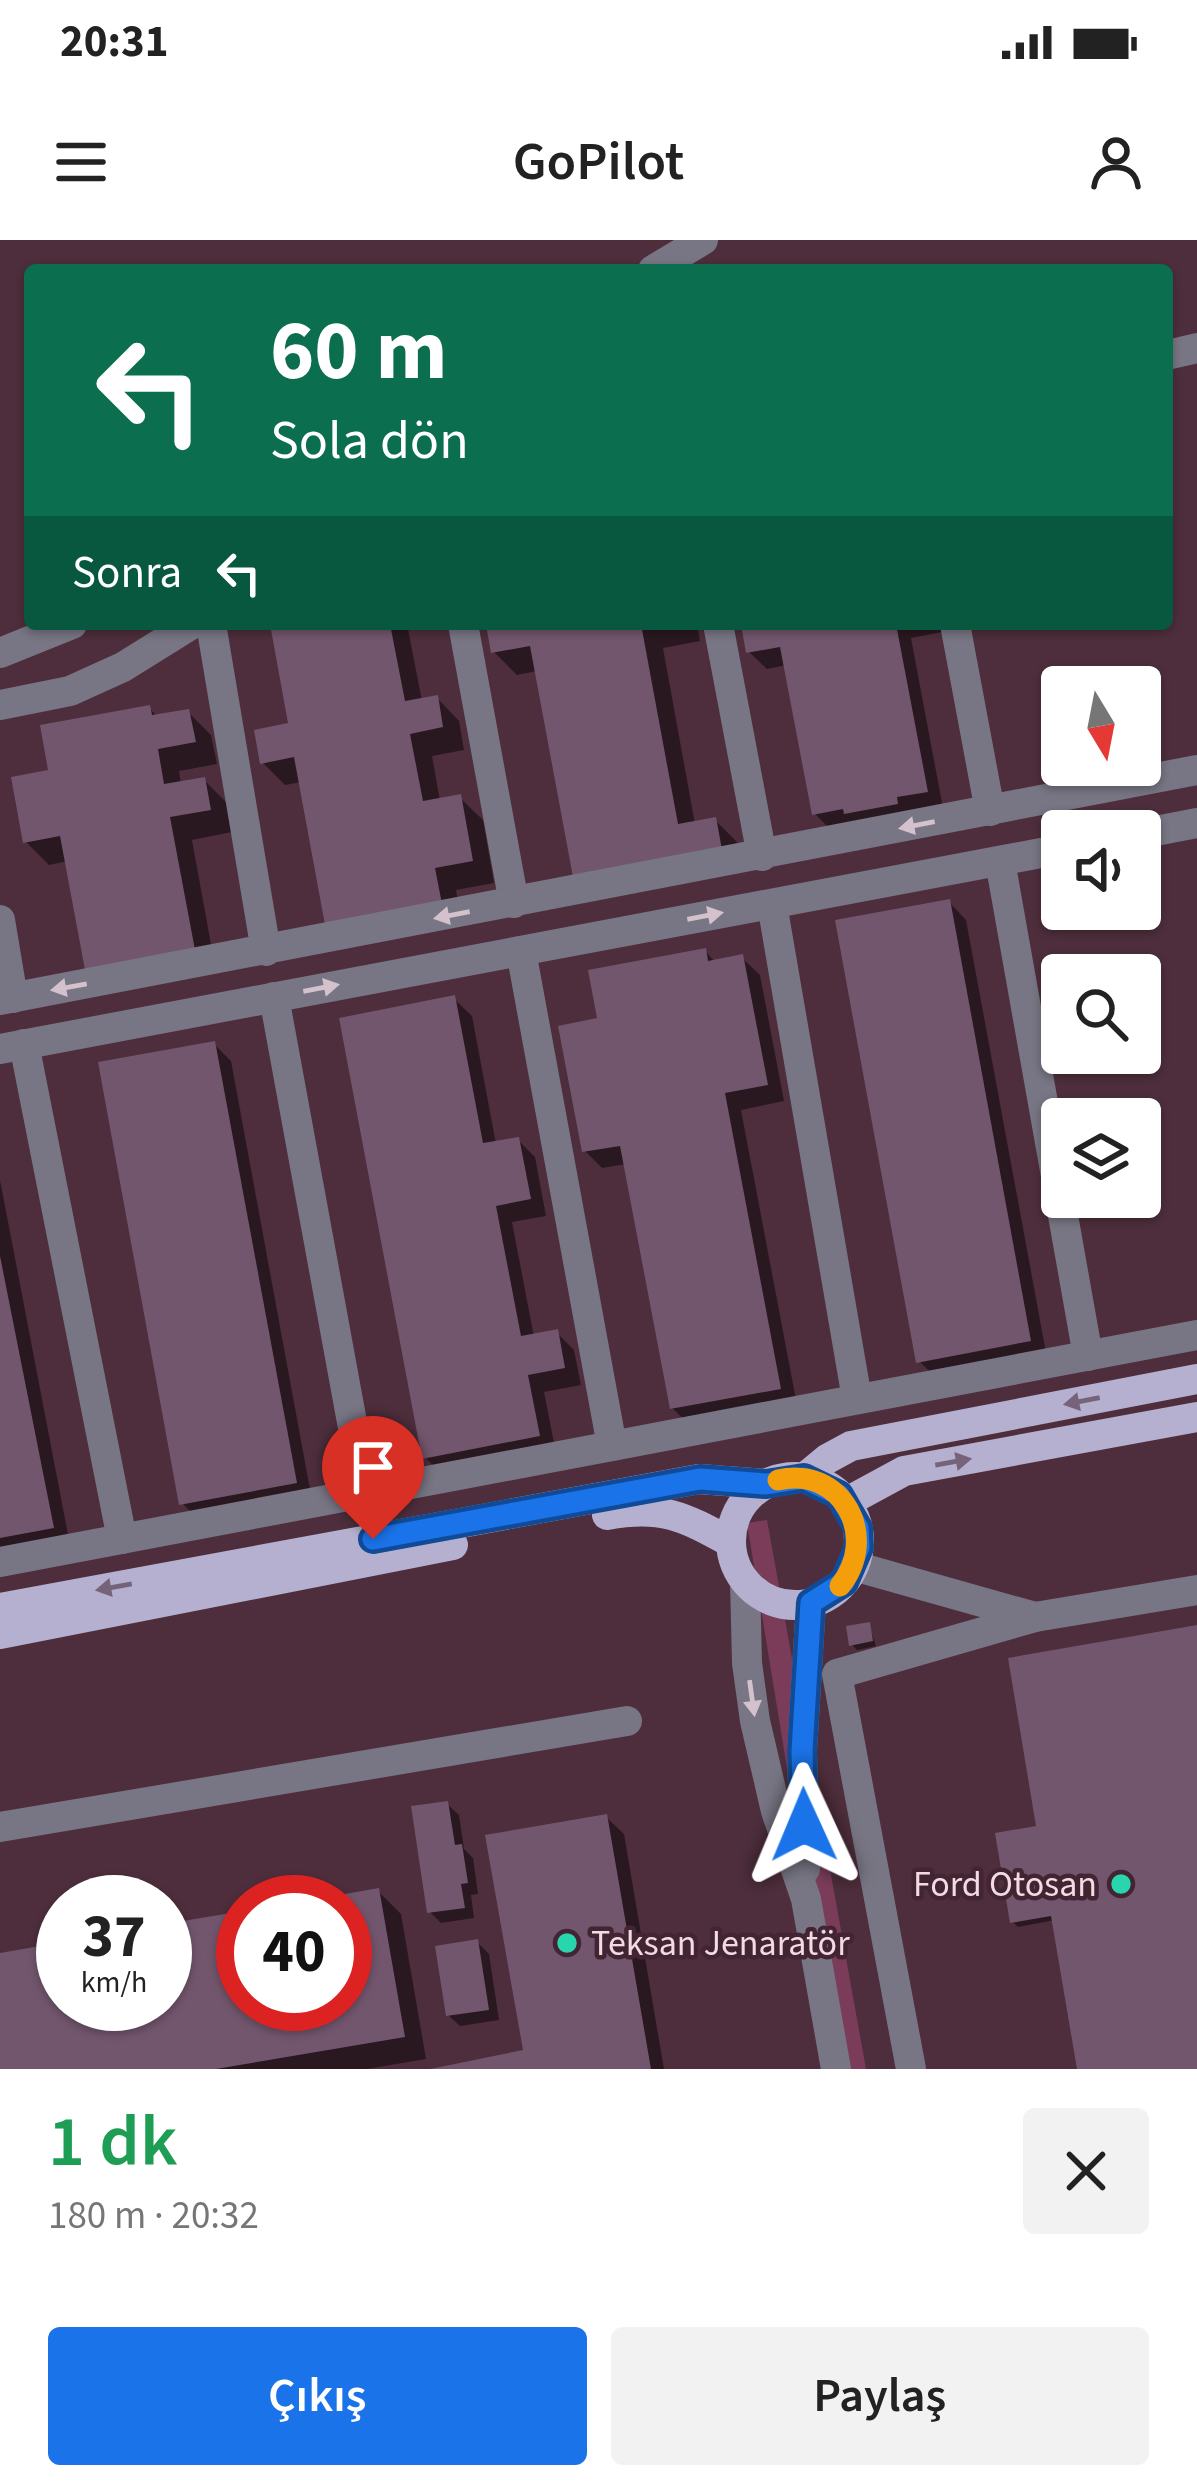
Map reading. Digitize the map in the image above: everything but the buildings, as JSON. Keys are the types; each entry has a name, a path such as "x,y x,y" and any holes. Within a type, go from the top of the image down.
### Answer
{"main road":[{"path":"0,1608 700,1479 766,1484 804,1478 850,1446 1197,1379"},
{"path":"845,1503 904,1471 1197,1417"},
{"path":"766,1484 740,1508 730,1542 734,1563 745,1582 775,1602 811,1603 844,1582 859,1547 858,1528 845,1503 823,1484 804,1478"},
{"path":"0,1634 639,1509 672,1512 730,1542"}],"street":[{"path":"662,264 704,240"},
{"path":"0,653 56,630"},
{"path":"0,705 70,691 122,667 182,630"},
{"path":"212,630 266,951"},
{"path":"465,630 514,903"},
{"path":"719,630 762,856"},
{"path":"956,630 990,811"},
{"path":"0,920 7,999 1197,770"},
{"path":"1161,830 1197,823"},
{"path":"122,1539 12,1046 1041,853"},
{"path":"1000,861 1088,1355"},
{"path":"772,904 857,1400"},
{"path":"521,951 612,1446"},
{"path":"274,997 365,1493"},
{"path":"0,1562 1197,1335"},
{"path":"854,1566 1035,1617"},
{"path":"745,1582 747,1663 755,1721 776,1811 806,1899"},
{"path":"911,2069 837,1674 1035,1617 1197,1590"},
{"path":"811,1603 802,1751 806,1899 836,2069"},
{"path":"0,1827 627,1721"}],"shaded area":[{"path":"767,1520 866,2069 836,2069 747,1523"}],"slow traffic":[{"path":"778,1480 804,1478 823,1484 851,1510 859,1547 854,1566 840,1586"}],"place":[{"name":"Ford Otosan","path":"1121,1884"},
{"name":"Teksan Jenaratör","path":"567,1943"}],"route":[{"path":"373,1539 700,1479 766,1484 804,1478 823,1484 851,1510 859,1547 844,1582 811,1603 802,1751 804,1825"}]}
